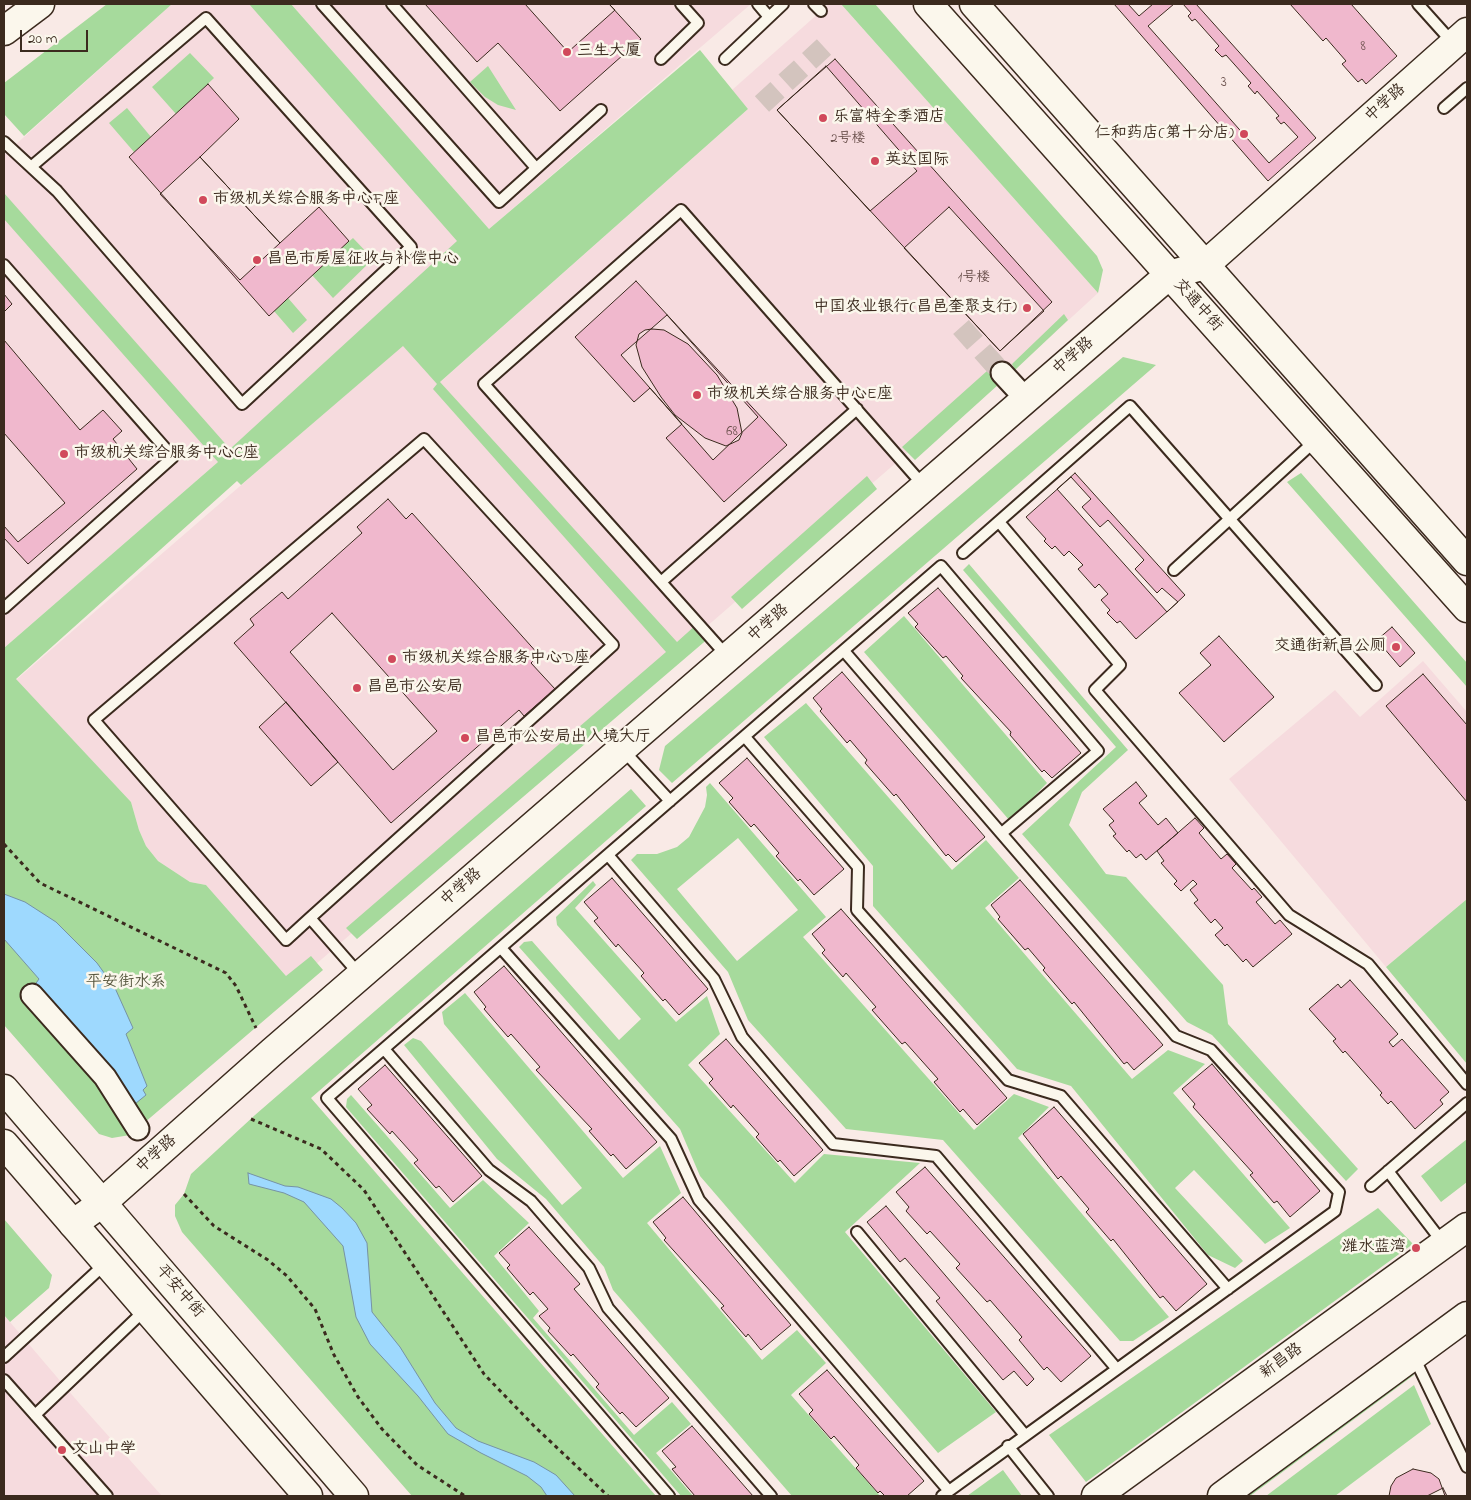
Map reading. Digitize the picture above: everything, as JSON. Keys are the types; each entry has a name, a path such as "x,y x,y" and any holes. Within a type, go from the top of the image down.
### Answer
{"main road":[{"path":"4,31 40,4"},
{"name":"交通中街","path":"928,4 1467,608"},
{"name":"交通中街","path":"974,4 1467,561"},
{"name":"中学路","path":"73,1224 102,1203 1169,275 1205,265 1460,38"},
{"name":"平安中街","path":"4,1089 354,1496"},
{"path":"4,1144 308,1496"},
{"name":"新昌路","path":"1096,1496 1467,1227"},
{"path":"1222,1496 1467,1316"}],"street":[{"path":"1002,373 1026,399"},
{"path":"32,995 105,1077 138,1129"}],"lane":[{"path":"322,4 499,202 601,110"},
{"path":"392,4 536,168"},
{"path":"660,59 698,23 681,4"},
{"path":"758,4 769,17"},
{"path":"725,59 783,4"},
{"path":"1418,4 1460,38"},
{"path":"4,142 57,191 242,404 411,247 206,18 32,166"},
{"path":"1444,108 1467,88"},
{"path":"729,658 484,384 510,359 681,210 925,487"},
{"path":"4,265 173,457 4,608"},
{"path":"963,553 1130,406 1376,685"},
{"path":"661,582 857,409"},
{"path":"424,439 613,645 310,918 286,940 94,720 424,439"},
{"path":"1174,570 1317,439"},
{"path":"999,522 1120,665 1095,690 1289,915 1368,964 1467,1084"},
{"path":"669,1496 327,1098 940,566 1098,751 1003,832"},
{"path":"501,948 671,1139 699,1200 945,1494 1024,1434 1334,1211 1339,1192 1210,1050 1176,1036 1003,832 844,650"},
{"path":"745,736 858,867 857,910 1008,1080 1061,1096 1228,1288"},
{"path":"623,750 670,801"},
{"path":"608,855 714,979 742,1037 833,1144 936,1156 1116,1368"},
{"path":"310,918 361,976"},
{"path":"384,1049 489,1170 531,1201 589,1268 608,1308 771,1496"},
{"path":"1371,1186 1467,1103"},
{"path":"1388,1171 1444,1244"},
{"path":"857,1232 1024,1434"},
{"path":"4,1357 107,1263"},
{"path":"35,1415 146,1309"},
{"path":"1414,1356 1467,1466"},
{"path":"4,1380 107,1496"},
{"path":"1008,1446 1048,1496"}],"path":[{"path":"4,844 40,883 226,973 236,986 256,1028"},
{"path":"251,1119 322,1150 364,1190 484,1374 535,1427 608,1496"},
{"path":"184,1194 214,1226 268,1260 288,1276 315,1309 334,1355 358,1397 382,1429 417,1465 465,1496"}],"shaded area":[{"path":"172,4 275,4 491,246 225,456 4,648 4,155"},
{"name":"三生大厦","path":"291,4 751,4 489,229"},
{"path":"829,4 841,4 1098,293 999,384 993,379 293,984 206,885 190,882 158,861 146,846 131,802 16,680 403,345 438,384 748,109 732,90"},
{"path":"1423,661 1467,712 1467,899 1386,967 1229,779 1335,690 1360,717"},
{"name":"文山中学","path":"4,1315 79,1403 162,1496 4,1496"}],"green space":[{"path":"107,4 172,4 24,136 4,114 4,83"},
{"name":"平安街水系","path":"249,4 291,4 489,229 700,50 748,109 440,382 677,642 697,624 710,637 357,939 346,928 666,652 433,389 437,384 403,346 241,485 237,481 16,679 131,802 146,846 158,861 190,882 206,885 286,976 311,956 323,970 130,1135 112,1138 99,1134 4,1025 4,648 218,462 4,219 4,193 230,449 457,241"},
{"path":"841,4 875,4 1097,256 1103,270 1098,293"},
{"path":"190,53 214,78 176,114 152,87"},
{"path":"488,66 516,110 498,105 485,97 470,82"},
{"path":"127,108 151,137 134,152 109,123"},
{"path":"353,238 373,259 333,298 312,275"},
{"path":"288,298 307,320 293,333 274,311"},
{"path":"1064,314 1068,320 1015,370 1012,364"},
{"path":"1123,357 1156,365 672,783 659,770 665,746"},
{"path":"987,371 999,384 915,460 902,447"},
{"path":"1301,473 1467,663 1467,687 1287,482"},
{"path":"867,476 877,489 742,609 731,597"},
{"path":"969,564 1128,750 1082,792 1069,825 1106,874 1126,877 1223,985 1228,1024 1358,1169 1346,1181 1212,1035 1187,1022 1022,834 1116,747 963,570"},
{"path":"904,616 1047,783 1010,821 864,652"},
{"path":"806,703 952,870 986,840 1019,878 985,908 1132,1079 1168,1050 1205,1064 1173,1093 1290,1228 1265,1244 1194,1170 1175,1188 1243,1261 1235,1268 1208,1255 1071,1086 1017,1069 873,906 873,866 764,737"},
{"path":"710,783 826,917 803,937 974,1130 1014,1094 1049,1107 1018,1138 1169,1317 1133,1341 1120,1341 943,1140 846,1129 748,1020 728,972 631,860 637,854 657,854 677,847 689,837 705,807 706,787","holes":["738,838 798,910 737,961 677,889"]},
{"path":"631,789 646,806 311,1098 656,1496 412,1496 182,1232 175,1216 175,1205 184,1194 191,1174 255,1115"},
{"path":"593,881 596,885 575,908 676,1022 707,996 720,1034 688,1065 795,1183 824,1154 920,1163 845,1232 996,1412 938,1453 700,1176 680,1129 519,947 524,942 532,941 619,1040 641,1019 557,925 556,917"},
{"path":"1467,899 1467,1064 1386,967"},
{"path":"465,993 623,1178 660,1146 681,1193 647,1223 762,1360 797,1330 826,1363 791,1395 880,1496 792,1496 613,1290 604,1267 546,1199 497,1159 404,1045 413,1038 421,1041 562,1205 582,1188 444,1024 442,1012"},
{"path":"351,1095 450,1208 483,1180 529,1223 494,1256 539,1311 533,1318 634,1435 672,1402 691,1424 656,1453 693,1496 681,1496 346,1107 347,1099"},
{"path":"1467,1139 1467,1182 1441,1202 1421,1176"},
{"path":"1378,1208 1413,1244 1086,1482 1049,1435"},
{"path":"4,1219 52,1275 49,1288 10,1322 4,1315"},
{"path":"1410,1370 1414,1375 1250,1496 1240,1496"},
{"path":"1414,1385 1431,1424 1335,1496 1266,1496"},
{"path":"1003,1470 1022,1496 967,1496"}],"water":[{"path":"4,894 25,902 56,922 97,963 115,988 133,1028 126,1034 147,1086 143,1090 146,1095 130,1108 34,986 39,979 4,939"},
{"path":"248,1173 285,1186 298,1187 331,1199 342,1208 356,1223 367,1243 372,1312 400,1347 435,1403 456,1428 478,1441 534,1462 556,1475 575,1496 547,1496 541,1487 527,1476 448,1434 418,1396 370,1344 356,1317 343,1246 304,1202 284,1193 249,1184"}],"building":[{"name":"三生大厦","path":"425,4 609,4 641,39 560,111 498,43 477,62"},
{"path":"525,4 609,4 615,10 568,52"},
{"path":"1114,4 1196,4 1316,138 1268,181"},
{"path":"1128,4 1153,4 1139,16"},
{"path":"1174,4 1183,4 1191,13 1188,16 1192,21 1195,19 1219,46 1215,50 1222,57 1226,55 1251,83 1248,86 1255,94 1257,91 1279,116 1276,118 1281,124 1284,122 1298,137 1269,163 1148,26"},
{"path":"1290,4 1351,4 1397,56 1366,84 1362,79 1358,82 1342,64 1346,61 1326,38 1323,41"},
{"name":"英达国际","path":"835,59 1052,302 1000,351 777,110"},
{"path":"826,66 917,171 870,211 777,110"},
{"name":"市级机关综合服务中心F座","path":"208,84 239,119 200,157 280,243 319,207 349,241 269,316 129,157"},
{"path":"200,157 280,243 240,280 160,194"},
{"path":"949,207 1044,311 1000,351 904,248"},
{"name":"市级机关综合服务中心E座","path":"636,281 787,445 724,502 666,438 682,424 650,388 634,402 575,337"},
{"path":"4,294 12,304 4,312"},
{"path":"667,315 758,417 713,460 621,355"},
{"path":"645,330 664,330 688,344 717,375 737,408 742,433 739,440 726,446 705,438 675,415 642,367 636,345 639,334"},
{"name":"市级机关综合服务中心C座","path":"4,340 80,430 103,410 122,431 113,439 137,469 28,564 4,538"},
{"path":"4,433 65,503 18,542 4,526"},
{"path":"1075,473 1185,595 1167,612 1057,489"},
{"path":"1071,477 1091,499 1082,507 1100,527 1108,520 1144,560 1135,569 1157,593 1162,588 1178,602 1136,639 1120,621 1117,623 1107,613 1110,610 1101,600 1108,594 1099,584 1095,588 1078,569 1083,565 1069,551 1064,556 1055,546 1052,549 1044,541 1046,539 1026,517"},
{"name":"市级机关综合服务中心D座","path":"388,499 406,519 412,513 539,655 531,663 555,689 524,716 519,710 391,823 234,643 254,625 250,619 282,592 288,599 362,533 357,527"},
{"path":"938,588 1081,753 1052,778 1044,770 1042,772 1010,735 1011,732 961,678 963,676 946,656 943,658 915,627 918,624 908,613"},
{"path":"332,613 437,731 393,770 290,652"},
{"name":"交通街新昌公厕","path":"1392,627 1415,653 1400,667 1377,640"},
{"path":"1219,636 1274,697 1224,742 1179,693 1211,665 1200,653"},
{"path":"842,672 985,837 956,862 948,854 946,856 896,794 894,796 865,763 867,760 850,740 847,743 820,711 822,709 813,698"},
{"path":"1423,674 1467,725 1467,802 1386,706"},
{"path":"286,702 338,762 311,786 259,727"},
{"path":"747,758 844,869 814,895 800,879 798,881 776,856 779,853 754,824 751,827 729,802 733,798 719,783"},
{"path":"1136,782 1147,796 1139,803 1158,825 1166,818 1178,833 1146,860 1141,854 1136,858 1129,850 1127,852 1113,836 1116,834 1109,825 1114,821 1103,809"},
{"path":"1195,818 1204,828 1199,833 1221,859 1227,854 1236,864 1232,868 1252,890 1254,888 1262,897 1256,902 1275,924 1280,920 1292,934 1253,967 1246,959 1243,962 1227,944 1225,946 1215,935 1223,928 1215,919 1211,923 1194,903 1198,900 1190,890 1197,884 1193,880 1181,891 1174,884 1177,881 1161,863 1164,861 1157,851"},
{"path":"612,878 708,989 679,1015 665,999 663,1001 641,976 644,973 618,944 616,947 594,921 598,918 584,902"},
{"path":"1020,880 1163,1045 1134,1070 1127,1062 1124,1064 1074,1002 1072,1004 1043,970 1045,968 1028,948 1025,950 998,919 1000,917 991,905"},
{"path":"841,909 1007,1098 977,1125 963,1109 960,1112 934,1082 938,1079 905,1042 902,1044 872,1010 876,1007 846,973 843,977 822,953 825,950 812,934"},
{"path":"504,966 657,1142 626,1169 613,1154 611,1156 589,1131 592,1129 536,1070 540,1067 511,1034 508,1037 484,1009 486,1007 474,992"},
{"path":"1350,980 1398,1034 1389,1042 1393,1047 1402,1039 1449,1092 1440,1100 1443,1104 1415,1129 1391,1101 1388,1104 1380,1095 1382,1093 1345,1051 1343,1053 1333,1041 1336,1039 1309,1009 1338,984 1341,988"},
{"path":"726,1039 823,1150 794,1176 780,1160 778,1162 756,1137 759,1134 733,1105 731,1108 709,1083 713,1079 699,1063"},
{"path":"1212,1064 1320,1191 1290,1217 1277,1201 1274,1203 1250,1175 1253,1173 1193,1107 1195,1104 1182,1089"},
{"path":"385,1065 482,1176 453,1202 439,1186 436,1188 414,1163 418,1160 392,1131 390,1134 367,1109 372,1105 358,1089"},
{"path":"1054,1107 1207,1284 1176,1311 1163,1296 1160,1298 1113,1239 1111,1241 1086,1212 1089,1209 1061,1176 1058,1179 1023,1134"},
{"path":"925,1167 1091,1356 1061,1382 1047,1367 1044,1370 1019,1340 1022,1337 990,1300 987,1302 956,1268 960,1264 930,1231 927,1234 906,1211 909,1207 896,1192"},
{"path":"683,1197 791,1325 761,1350 748,1334 746,1337 721,1308 724,1306 664,1240 666,1238 653,1222"},
{"path":"886,1206 1034,1379 1027,1386 1014,1371 1003,1380 936,1301 940,1298 905,1258 900,1262 867,1222"},
{"path":"529,1227 580,1284 574,1289 669,1398 636,1427 622,1412 620,1414 596,1387 599,1384 573,1354 571,1356 548,1331 550,1328 539,1316 548,1309 533,1292 530,1295 507,1268 510,1265 499,1253"},
{"path":"827,1370 924,1481 907,1496 885,1496 880,1491 878,1493 856,1468 859,1465 834,1436 831,1439 809,1414 813,1410 799,1394"},
{"path":"692,1426 753,1496 695,1496 672,1469 676,1467 662,1451"},
{"path":"1413,1469 1431,1473 1439,1479 1445,1496 1389,1496 1391,1486 1396,1478"},
{"path":"1443,1488 1447,1496 1427,1496"}],"tunnel":[{"path":"762,104 824,47"},
{"path":"961,327 1002,373"}],"place":[{"name":"三生大厦","path":"567,52"},
{"name":"乐富特全季酒店","path":"823,118"},
{"name":"仁和药店(第十分店)","path":"1244,134"},
{"name":"英达国际","path":"875,161"},
{"name":"市级机关综合服务中心F座","path":"203,200"},
{"name":"昌邑市房屋征收与补偿中心","path":"257,260"},
{"name":"中国农业银行(昌邑奎聚支行)","path":"1027,308"},
{"name":"市级机关综合服务中心E座","path":"697,395"},
{"name":"市级机关综合服务中心C座","path":"64,454"},
{"name":"交通街新昌公厕","path":"1396,647"},
{"name":"市级机关综合服务中心D座","path":"392,659"},
{"name":"昌邑市公安局","path":"357,688"},
{"name":"昌邑市公安局出入境大厅","path":"465,738"},
{"name":"潍水蓝湾","path":"1416,1248"},
{"name":"文山中学","path":"62,1450"}]}
